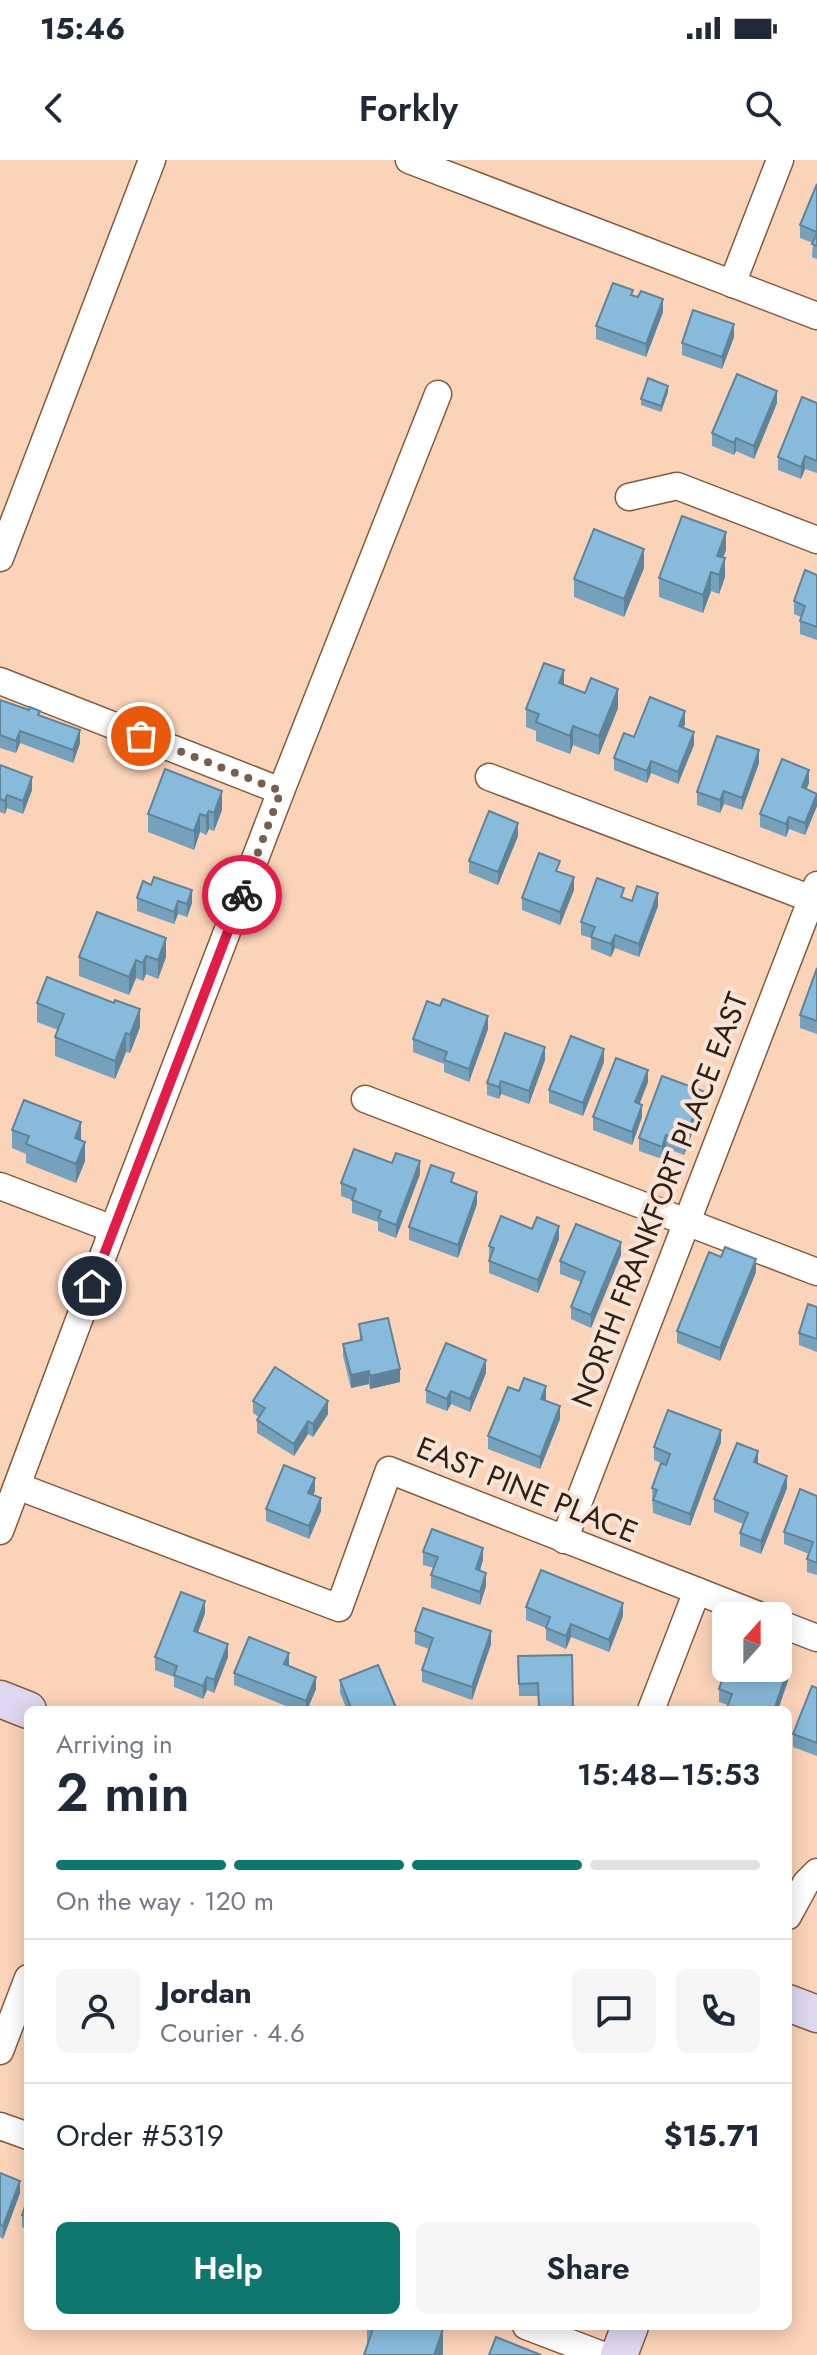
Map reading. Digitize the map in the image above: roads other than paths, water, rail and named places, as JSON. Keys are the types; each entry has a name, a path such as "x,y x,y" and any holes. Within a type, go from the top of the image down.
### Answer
{"main road":[{"path":"0,1699 24,1708"},
{"path":"792,2005 817,2014"},
{"path":"619,2355 628,2330"}],"street":[{"path":"0,558 152,160"},
{"path":"409,160 817,316"},
{"path":"732,284 780,160"},
{"path":"0,1531 281,791 438,394"},
{"path":"629,497 677,486 817,540"},
{"path":"0,681 281,791"},
{"path":"489,777 815,895"},
{"name":"NORTH FRANKFORT PLACE EAST","path":"564,1540 815,895"},
{"path":"365,1099 817,1272"},
{"path":"0,1186 113,1229"},
{"name":"EAST PINE PLACE","path":"17,1486 339,1608 389,1470 725,1602"},
{"path":"653,1706 697,1591"},
{"path":"792,1628 817,1638"},
{"path":"792,1909 806,1883 817,1872"},
{"path":"0,2051 24,1988"},
{"path":"0,2126 24,2135"},
{"path":"536,2330 602,2355"}]}
